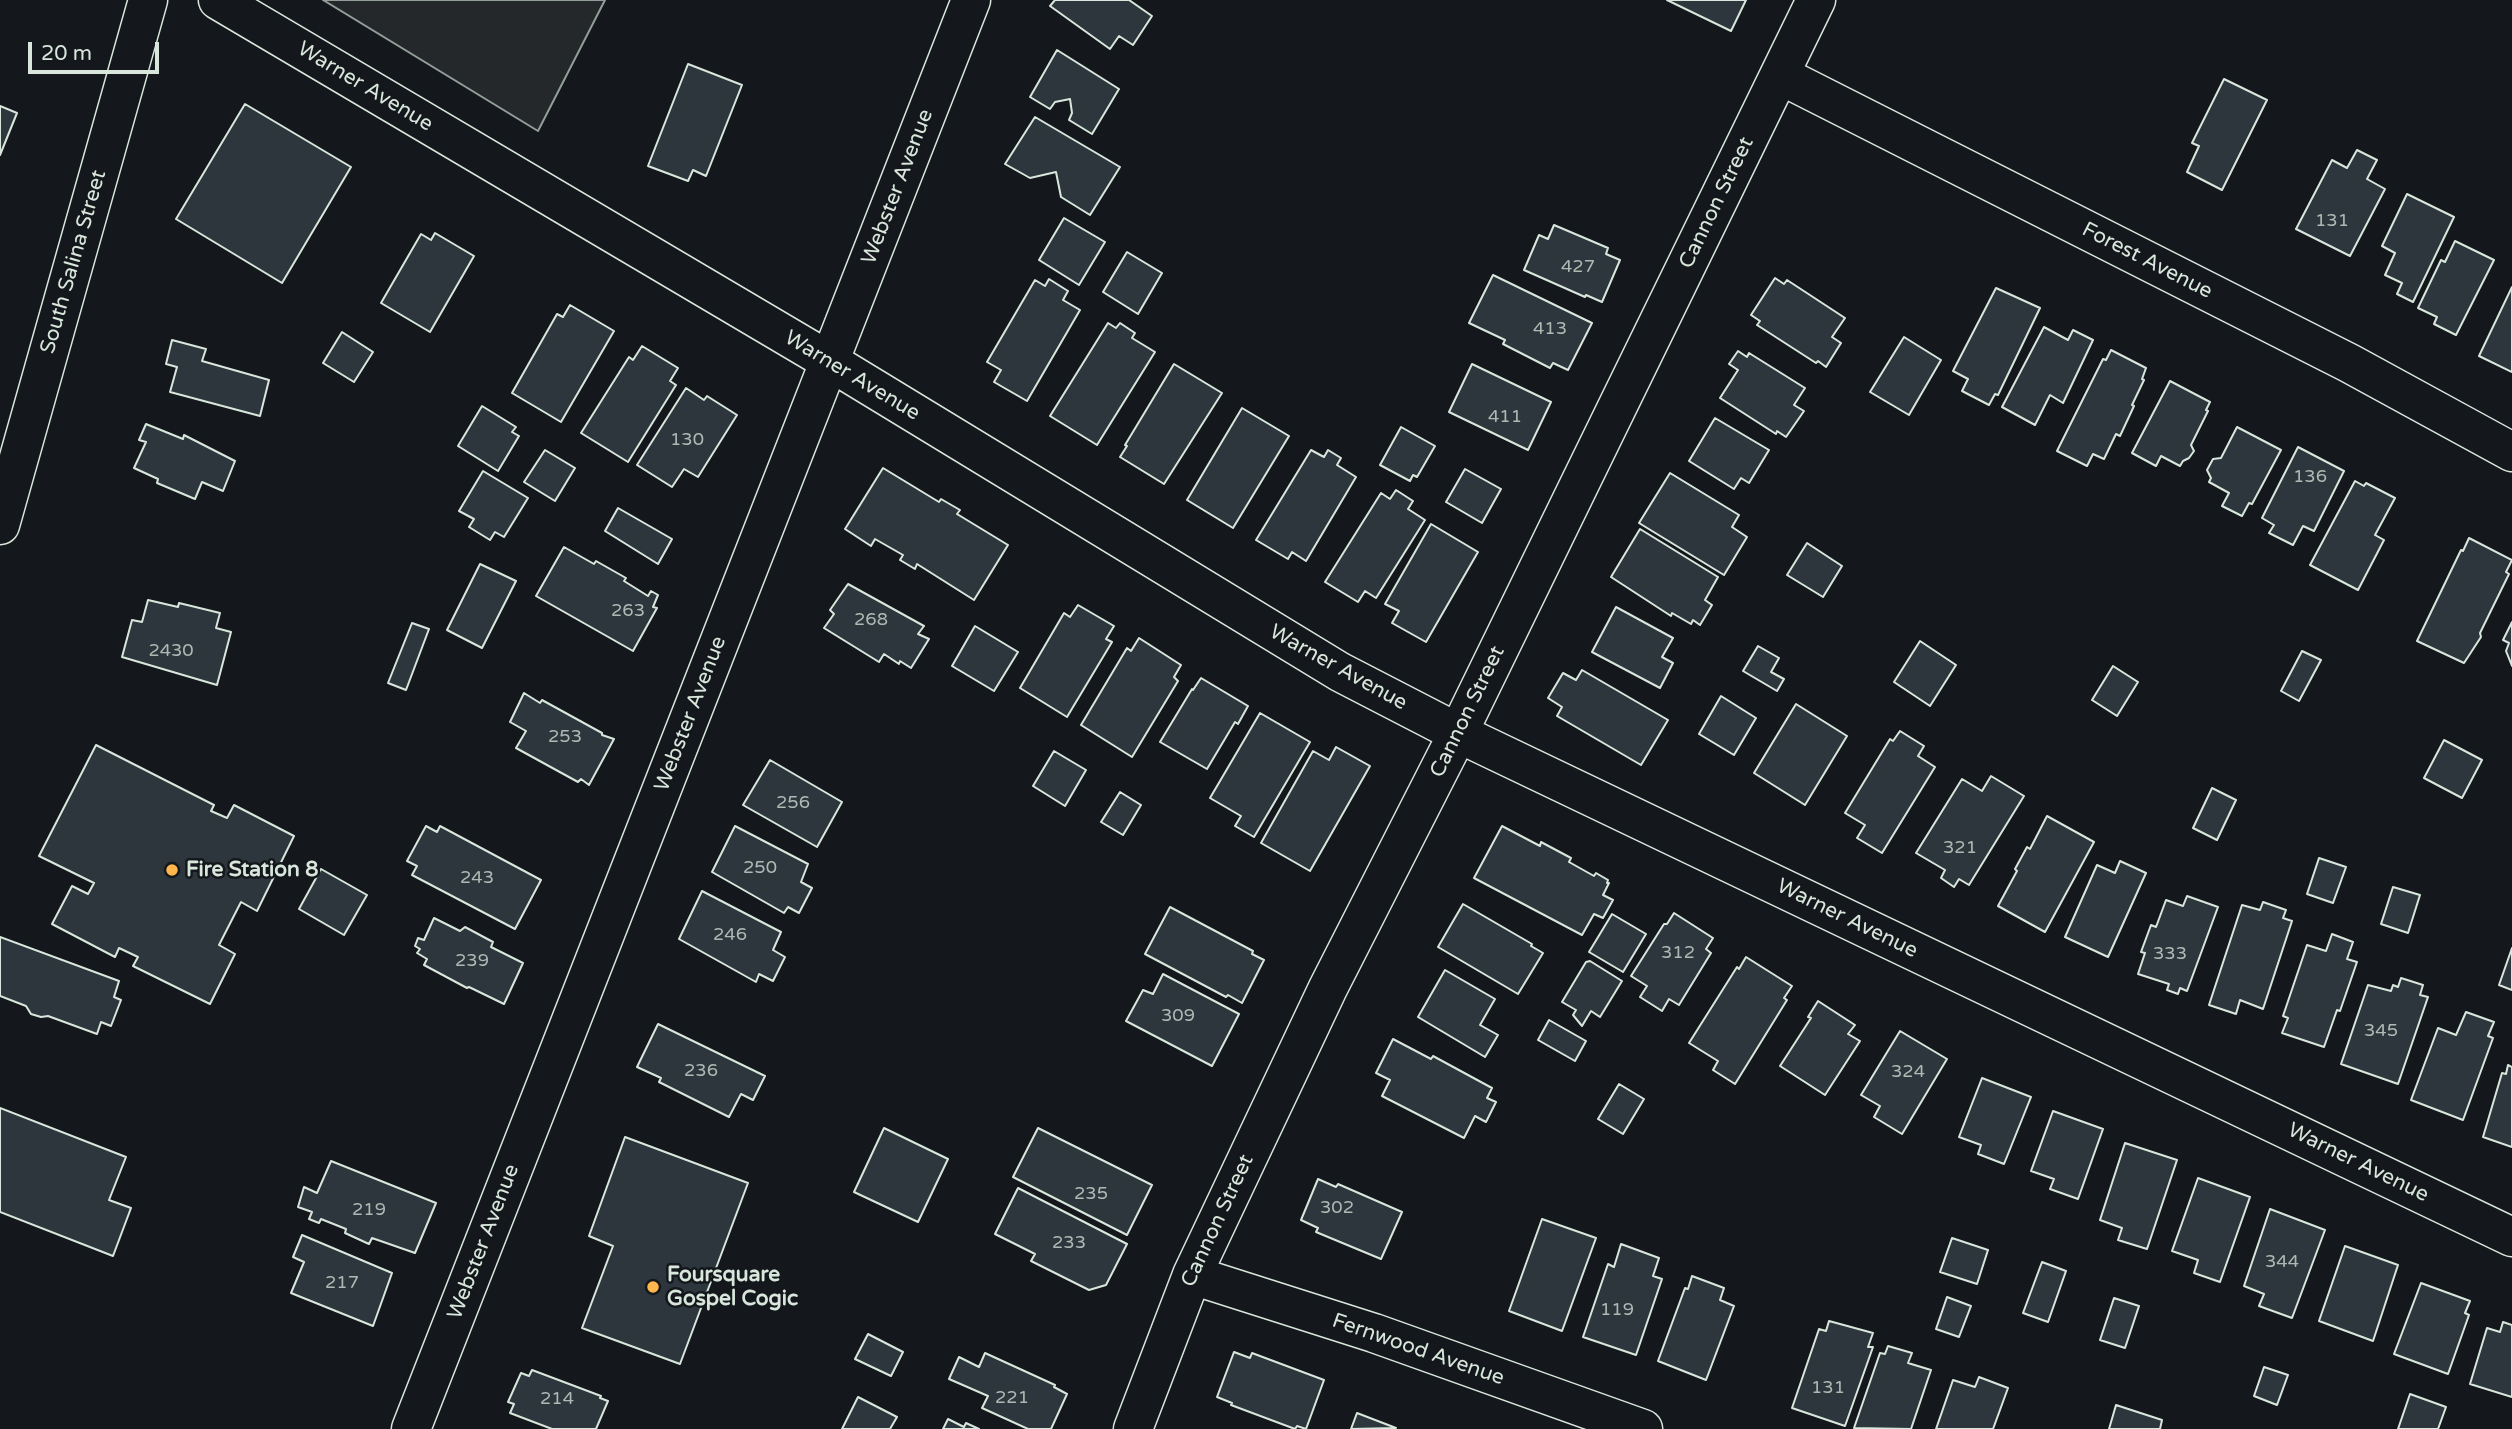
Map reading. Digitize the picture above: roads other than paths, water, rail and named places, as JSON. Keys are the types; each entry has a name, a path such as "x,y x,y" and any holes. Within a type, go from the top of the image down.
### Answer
{"street":[{"name":"South Salina Street","path":"3,500 148,0"},
{"name":"Warner Avenue","path":"218,0 829,361 1340,672 1458,733 2512,1237"},
{"name":"Webster Avenue","path":"411,1429 971,0"},
{"name":"Cannon Street","path":"1133,1429 1192,1275 1328,988 1458,733 1816,0"},
{"name":"Forest Avenue","path":"1780,75 2349,363 2512,452"},
{"name":"Fernwood Avenue","path":"1192,1275 1374,1333 1643,1429"}],"place":[{"name":"Fire Station 8","path":"172,870"},
{"name":"Foursquare Gospel Cogic","path":"653,1287"}]}
